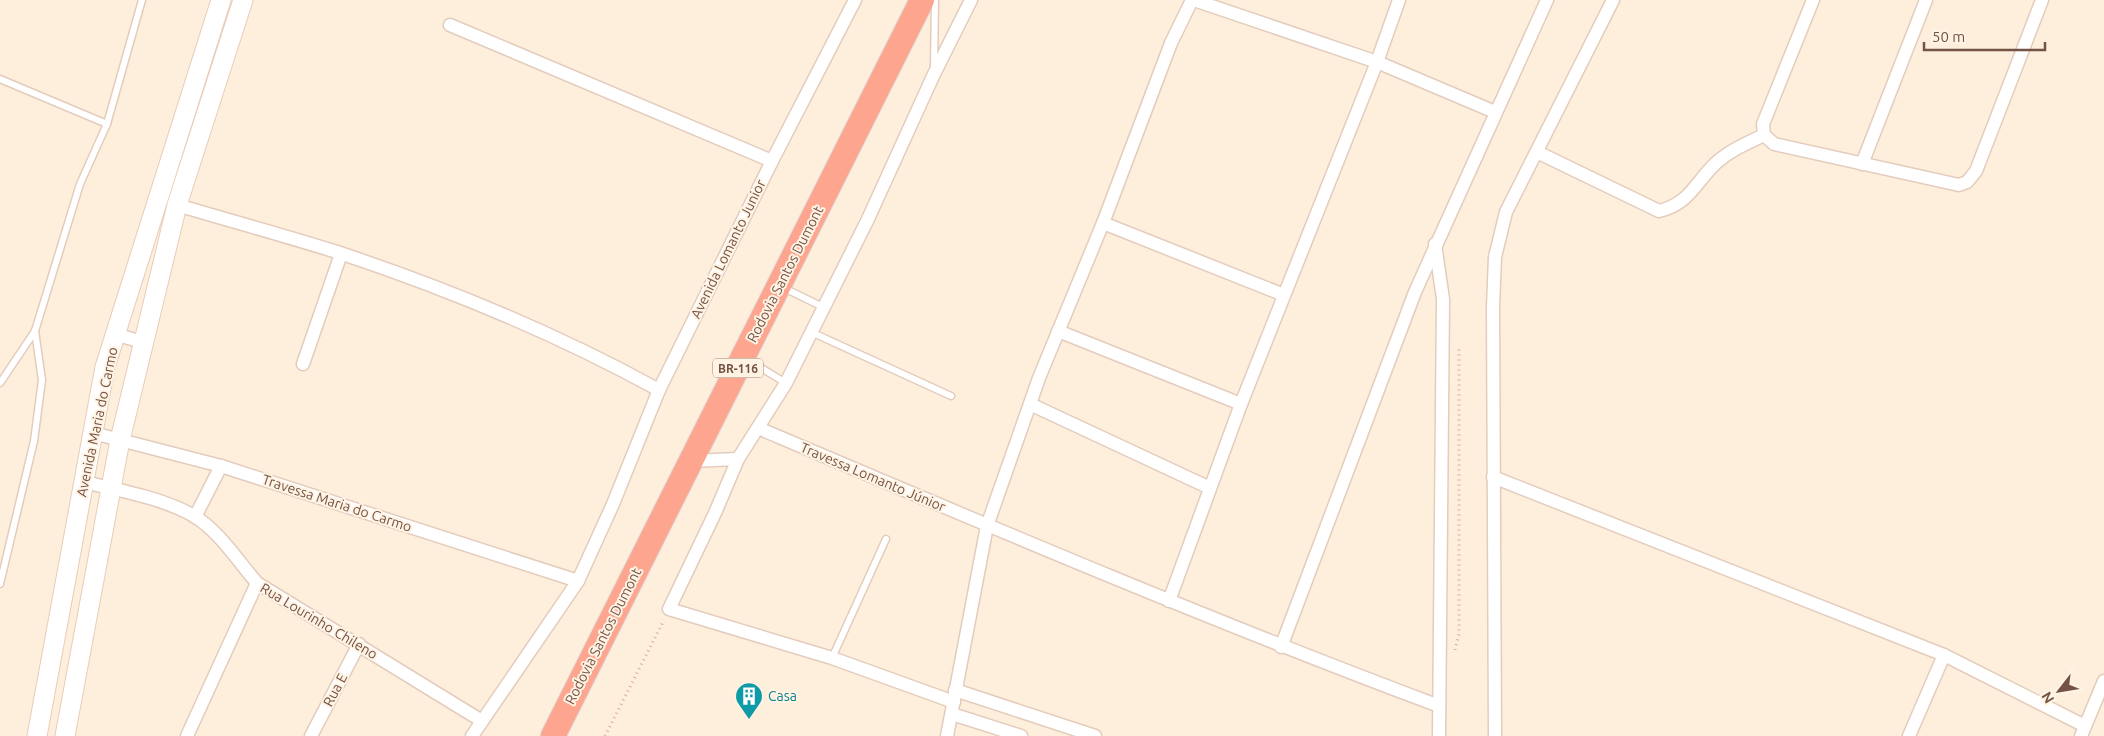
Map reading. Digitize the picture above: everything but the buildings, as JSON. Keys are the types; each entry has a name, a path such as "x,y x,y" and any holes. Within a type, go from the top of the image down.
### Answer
{"highway":[{"name":"Rodovia Santos Dumont","path":"553,736 922,0"}],"street":[{"name":"Avenida Maria do Carmo","path":"37,736 105,367 221,0"},
{"name":"Avenida Maria do Carmo","path":"65,736 120,440 145,344 177,205 243,0"},
{"name":"Avenida Lomanto Junior","path":"472,736 578,581 613,504 659,390 772,161 855,0"},
{"path":"971,0 934,74 868,219 786,383 738,459 670,609 832,658 954,702 1095,736"},
{"path":"947,736 987,526 1032,405 1039,378 1103,222 1171,43 1193,0 1377,62 1495,112"},
{"path":"1169,600 1241,404 1377,62 1399,0"},
{"path":"1281,647 1435,244 1547,0"},
{"path":"1495,736 1493,307 1495,256 1506,212 1613,0"},
{"path":"1814,0 1763,124 1764,134 1774,144 1959,185 1973,177 2042,0"},
{"path":"1862,164 1926,0"},
{"path":"450,25 772,161"},
{"path":"1537,152 1659,211 1685,200 1716,163 1733,149 1764,134"},
{"path":"177,205 341,254 484,307 618,367 659,390"},
{"path":"1103,222 1284,295"},
{"path":"1435,244 1443,299 1439,736"},
{"path":"303,364 341,254"},
{"path":"1058,331 1241,404"},
{"path":"115,334 145,344"},
{"path":"1032,405 1210,488"},
{"name":"Travessa Lomanto Júnior","path":"758,428 987,526 1281,647 1439,706"},
{"name":"Travessa Maria do Carmo","path":"93,433 221,466 578,581"},
{"path":"691,461 738,459"},
{"path":"195,517 221,466"},
{"path":"1493,477 1944,655 2083,731 2104,681"},
{"name":"Rua Lourinho Chileno","path":"84,482 177,508 195,517 226,546 256,583 359,644 482,721"},
{"path":"187,736 256,583"},
{"name":"Rua E","path":"311,736 359,644"},
{"path":"1909,736 1944,655"},
{"path":"954,702 1021,736"}],"lane":[{"path":"0,383 35,331 80,184 107,124 142,0"},
{"path":"934,74 935,0"},
{"path":"0,79 107,124"},
{"path":"779,286 823,307"},
{"path":"0,584 34,441 42,380 35,331"},
{"path":"810,332 951,396"},
{"path":"743,357 786,383"},
{"path":"832,658 886,539"}],"path":[{"path":"605,736 670,609"}],"place":[{"name":"Casa","path":"749,720"}]}
